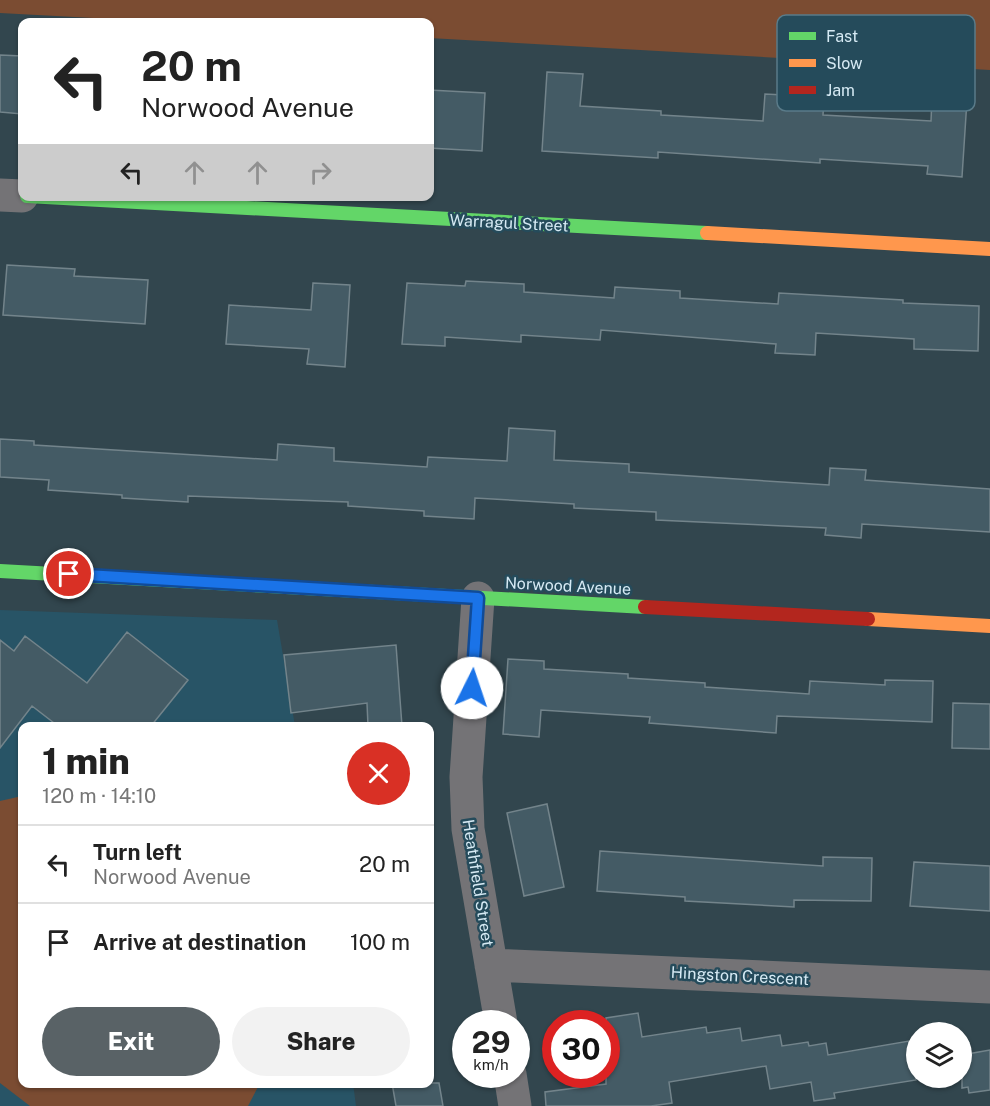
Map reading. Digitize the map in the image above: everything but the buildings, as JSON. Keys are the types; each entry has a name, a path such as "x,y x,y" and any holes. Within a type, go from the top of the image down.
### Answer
{"street":[{"path":"0,195 18,196"},
{"name":"Warragul Street","path":"118,201 990,249"},
{"name":"Norwood Avenue","path":"0,570 990,626"},
{"name":"Heathfield Street","path":"478,598 466,777 468,829 499,1010"},
{"name":"Hingston Crescent","path":"491,965 990,987"},
{"path":"512,1088 515,1106"}],"shaded area":[{"path":"0,0 990,0 990,70 975,69 975,15 777,15 777,58 434,38 434,18 93,18 0,13"},
{"path":"0,610 277,620 294,722 18,722 18,1088 354,1088 356,1106 0,1106"},
{"path":"18,797 18,1088 257,1088 248,1106 30,1106 0,1083 0,801"}],"traffic: fast":[{"path":"119,201 707,233"},
{"path":"0,571 645,607"}],"traffic: slow":[{"path":"707,233 990,249"},
{"path":"868,619 990,626"}],"traffic: jam":[{"path":"645,607 868,619"}],"route":[{"path":"69,574 478,598 472,688"}]}
